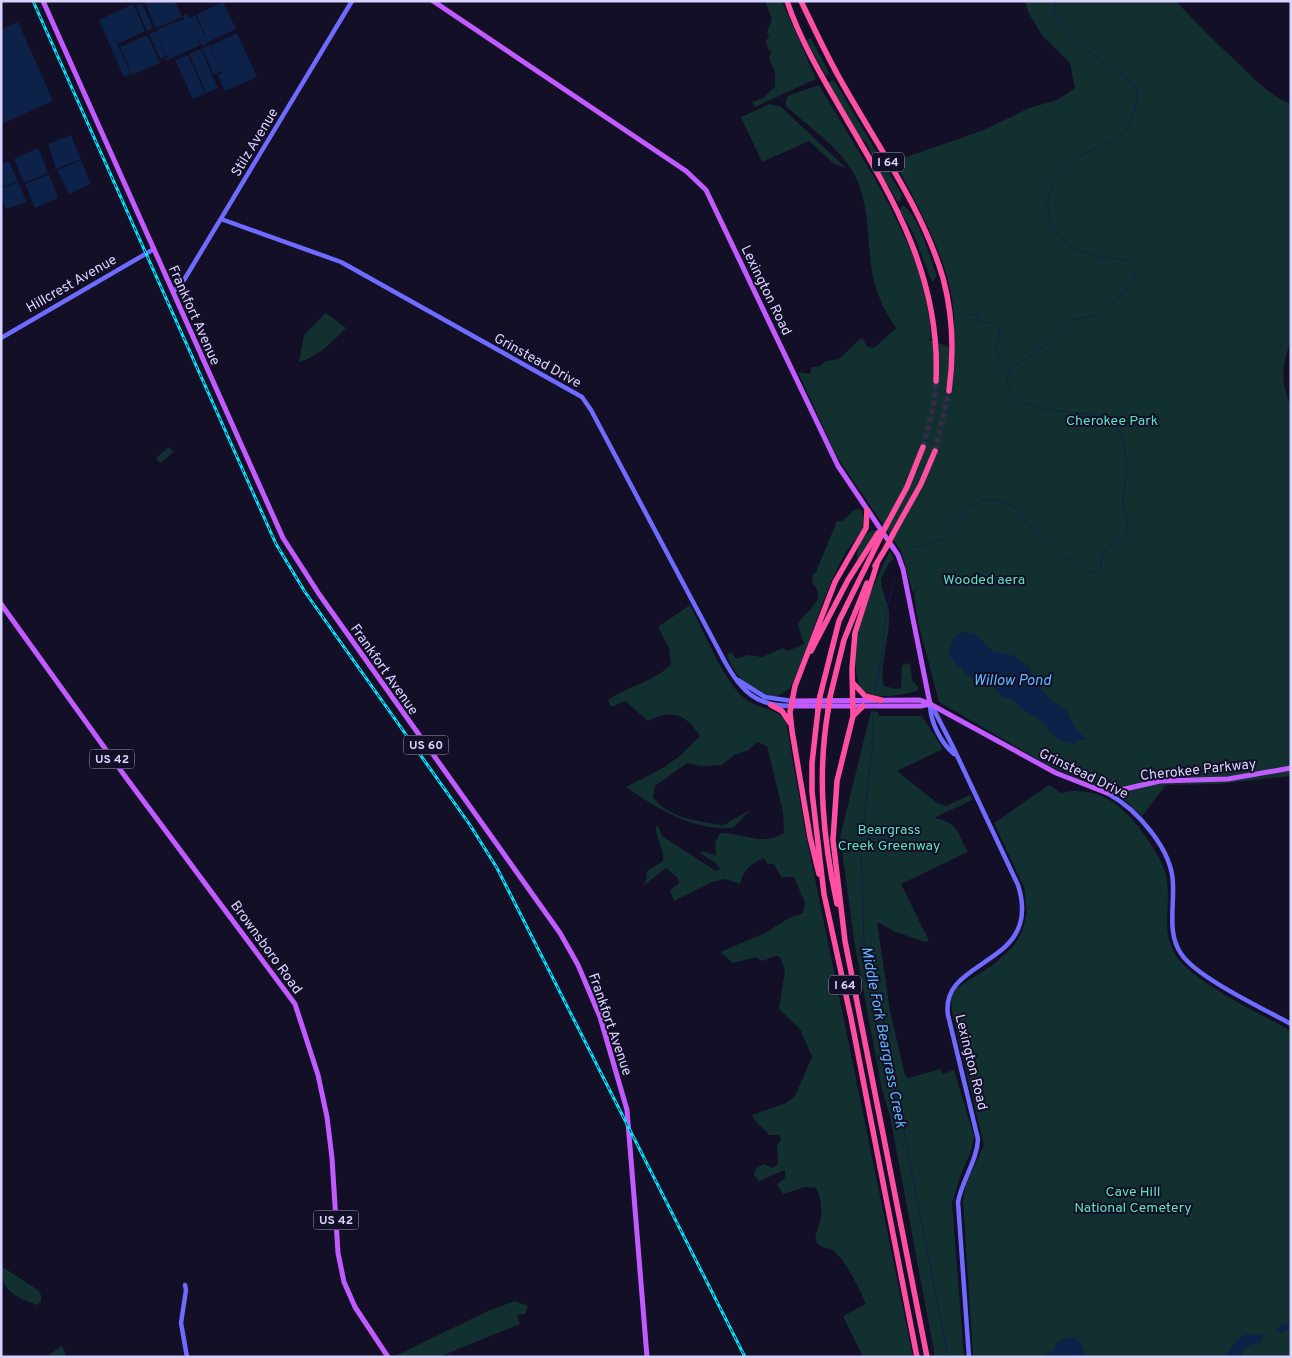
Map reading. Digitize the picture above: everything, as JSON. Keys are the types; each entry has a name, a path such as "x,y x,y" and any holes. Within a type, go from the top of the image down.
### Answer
{"highway":[{"name":"I 64","path":"787,1 814,62 873,167 916,253 926,280 935,332 937,353 936,382"},
{"name":"I 64","path":"802,1 823,49 887,160 936,258 949,306 952,356 950,392"},
{"name":"I 64","path":"917,1357 852,1018 824,894 812,792 812,763 820,696 839,622 879,535 907,487 923,447"},
{"name":"I 64","path":"927,1357 828,856 823,818 822,753 830,697 846,632 857,604 886,546 921,484 935,451"},
{"path":"824,894 810,837 792,726 791,703 834,582 866,528 867,510"},
{"path":"804,663 842,591 879,535"},
{"path":"843,930 833,840 834,809 841,762 853,716 855,633 877,564"},
{"path":"854,683 865,696 881,700"},
{"path":"771,705 782,711 792,726"},
{"path":"853,716 863,706"}],"main road":[{"name":"Frankfort Avenue","path":"43,1 274,519 291,552 560,933 580,971 601,1021 628,1117 647,1357"},
{"name":"Lexington Road","path":"433,1 698,181 715,207 831,452 867,510 894,548 903,569 930,704"},
{"name":"Brownsboro Road","path":"1,604 123,773 294,1003 318,1075 327,1117 332,1158 338,1253 344,1282 355,1307 388,1357"},
{"name":"Grinstead Drive","path":"791,703 920,700 1049,770 1107,793"},
{"name":"Grinstead Drive","path":"852,703 863,706 921,706 930,704"},
{"name":"Cherokee Parkway","path":"1107,793 1160,781 1228,779 1291,768"}],"street":[{"name":"Stilz Avenue","path":"173,292 180,287 352,1"},
{"name":"Grinstead Drive","path":"221,219 341,262 582,397 591,410 743,690 750,696 771,705 791,703"},
{"name":"Hillcrest Avenue","path":"1,338 154,249"},
{"name":"Grinstead Drive","path":"736,678 765,697 791,703"},
{"name":"Lexington Road","path":"930,704 931,716 935,726 947,745 956,754 1018,885 1022,906 1020,923 1011,940 1000,952 959,980 950,990 947,1000 948,1015 978,1131 976,1152 962,1184 958,1202 969,1357"},
{"name":"Grinstead Drive","path":"1107,793 1134,811 1168,860 1174,883 1172,932 1182,956 1202,973 1291,1024"},
{"path":"185,1285 181,1328 187,1357"}],"green space":[{"path":"765,1 782,1 816,79 755,107 752,102 763,98 775,87 775,72 769,58 772,51 768,49 766,41 769,37 767,32 772,19"},
{"name":"Cherokee Park","path":"1025,1 1176,1 1262,86 1275,96 1291,104 1291,340 1284,365 1284,381 1291,406 1291,776 1218,784 1166,785 1142,816 1123,799 1046,764 939,702 918,622 914,594 918,588 913,593 901,551 837,457 798,372 810,374 811,367 818,367 826,361 839,359 861,338 866,346 874,348 896,328 881,302 874,280 863,197 854,174 848,164 823,137 786,106 788,96 819,85 884,195 916,264 926,301 932,339 927,339 952,348 954,323 947,275 929,228 895,161 984,130 1029,108 1057,100 1075,88 1070,63 1042,35 1028,12"},
{"path":"811,38 829,73 826,76 806,40"},
{"path":"834,80 902,195 900,201 897,201 874,161 867,143 858,135 827,83"},
{"path":"770,104 781,107 847,169 833,163 809,141 762,162 741,117"},
{"path":"903,205 914,217 927,248 937,276 932,282 913,233 900,210"},
{"path":"326,313 346,328 319,353 299,362 304,335"},
{"path":"169,447 174,452 160,463 156,458"},
{"path":"859,509 862,511 862,529 845,554 829,587 790,688 776,696 760,693 739,676 729,661 727,654 732,652 736,659 748,655 762,657 783,648 788,651 804,644 798,625 817,600 817,589 812,583 813,574 816,572 837,521 842,521 854,510"},
{"path":"872,530 876,532 857,561 860,543 865,535"},
{"path":"890,551 894,559 889,563 881,579 889,613 883,662 884,686 896,689 901,688 902,665 910,663 912,680 919,688 917,691 904,694 881,696 867,693 861,689 856,673 855,656 862,618 868,600"},
{"path":"690,605 721,667 736,689 748,701 777,713 786,722 805,830 913,1357 863,1357 843,1316 866,1304 853,1276 844,1263 834,1251 817,1243 816,1235 821,1217 821,1208 816,1188 805,1187 783,1194 777,1184 785,1178 785,1170 759,1181 754,1175 755,1169 764,1164 772,1168 778,1164 777,1146 781,1139 779,1135 769,1135 752,1115 786,1103 795,1096 812,1057 800,1029 779,1009 785,970 780,957 776,956 762,961 756,957 733,963 720,952 763,934 789,918 803,913 805,903 794,877 781,877 774,864 768,864 763,858 748,868 740,884 725,879 712,882 674,901 670,890 679,883 678,878 666,868 643,886 647,878 646,872 663,861 663,852 656,826 659,828 662,836 716,871 720,869 717,864 700,853 703,851 716,856 715,843 720,833 768,839 784,833 783,812 767,746 757,742 749,750 734,755 722,765 701,766 687,763 655,786 653,797 659,804 685,818 724,825 750,810 733,828 704,826 676,817 626,787 663,768 681,755 700,736 689,722 677,715 664,715 648,721 625,701 611,707 608,700 649,680 671,664 669,648 658,627"},
{"name":"Beargrass Creek Greenway","path":"871,711 878,712 879,716 922,716 943,749 897,771 936,802 946,806 970,795 972,800 934,818 953,825 968,852 901,884 929,941 925,942 896,932 877,922 890,1011 905,1075 908,1078 941,1069 942,1074 954,1070 974,1136 971,1151 952,1203 964,1357 935,1357 890,1116 882,1090 855,946 840,837"},
{"name":"Cave Hill National Cemetery","path":"1049,785 1061,793 1090,792 1103,797 1114,803 1135,822 1157,854 1165,871 1168,890 1167,929 1172,948 1177,957 1185,967 1213,987 1291,1031 1291,1357 973,1357 963,1200 966,1184 984,1145 952,1012 951,998 957,988 994,964 1013,947 1022,932 1027,912 1024,887 994,823"},
{"path":"1,1266 38,1290 41,1295 41,1302 36,1305 10,1291 3,1282"},
{"path":"515,1301 528,1306 525,1314 517,1315 520,1324 439,1357 393,1357 488,1311"},
{"path":"62,1346 67,1357 46,1357"}],"water":[{"path":"145,1 175,1 182,17 157,28 154,26"},
{"path":"223,2 236,29 208,42 197,16"},
{"path":"142,3 153,28 147,31 136,6"},
{"path":"133,4 145,31 118,44 110,28 131,74 124,77 99,20"},
{"path":"187,14 189,18 195,15 208,43 202,46 195,32 200,45 165,61 164,59 169,56 166,55 156,32 158,29 184,19 183,16"},
{"path":"18,22 53,101 1,124 1,29"},
{"path":"155,31 166,56 160,59 149,34"},
{"path":"237,33 257,77 225,91 218,75 224,72 221,71 210,46"},
{"path":"147,35 160,63 132,75 120,47"},
{"path":"209,45 221,71 214,75 202,48"},
{"path":"201,49 218,88 206,93 189,54"},
{"path":"188,55 205,94 193,99 175,60"},
{"path":"71,135 81,159 56,169 48,144"},
{"path":"36,149 39,150 48,173 24,183 14,159"},
{"path":"81,160 91,184 69,194 57,170"},
{"path":"9,161 18,181 1,188 1,164"},
{"path":"49,174 58,198 35,208 25,184"},
{"path":"18,182 27,202 6,209 1,197 1,189"},
{"name":"Willow Pond","path":"962,632 976,635 991,650 1014,656 1029,667 1039,687 1054,703 1066,710 1077,731 1088,740 1077,740 1073,744 1058,740 1036,716 1030,716 1013,700 1002,697 986,679 966,676 952,660 950,652 952,640"},
{"path":"1291,1322 1290,1329 1280,1333 1276,1330 1280,1325"},
{"path":"1248,1334 1263,1335 1262,1341 1246,1347 1240,1357 1224,1357 1240,1337"},
{"path":"1075,1337 1081,1344 1086,1357 1040,1357 1055,1349 1055,1344 1066,1338"}],"waterway":[{"name":"Middle Fork Beargrass Creek","path":"907,549 943,540 960,516 969,507 983,500 997,500 1014,506 1031,528 1051,541 1065,557 1093,573 1100,570 1101,557 1104,552 1122,539 1127,532 1128,524 1123,502 1126,472 1124,444 1113,420 1107,416 1057,411 1033,406 1011,395 1006,382 1011,369 1044,346 1071,320 1093,316 1112,305 1130,284 1137,269 1132,262 1098,256 1079,250 1056,233 1050,222 1049,198 1053,185 1060,174 1080,156 1118,138 1132,120 1137,97 1134,84 1089,52 1069,34 1054,11 1056,1"},
{"path":"968,315 978,315 979,322 998,324 1000,339 996,344 998,355 1008,371"},
{"name":"Middle Fork Beargrass Creek","path":"874,694 881,662 887,606 895,580"},
{"name":"Middle Fork Beargrass Creek","path":"873,713 873,741 861,845 864,943 875,983 948,1357"}],"tunnel":[{"path":"923,447 933,407 936,381"},
{"path":"935,451 949,391"}],"railway":[{"path":"33,1 276,544 305,592 470,825 497,868 745,1357"}],"park label":[{"name":"Wooded aera","path":"984,579"}]}
